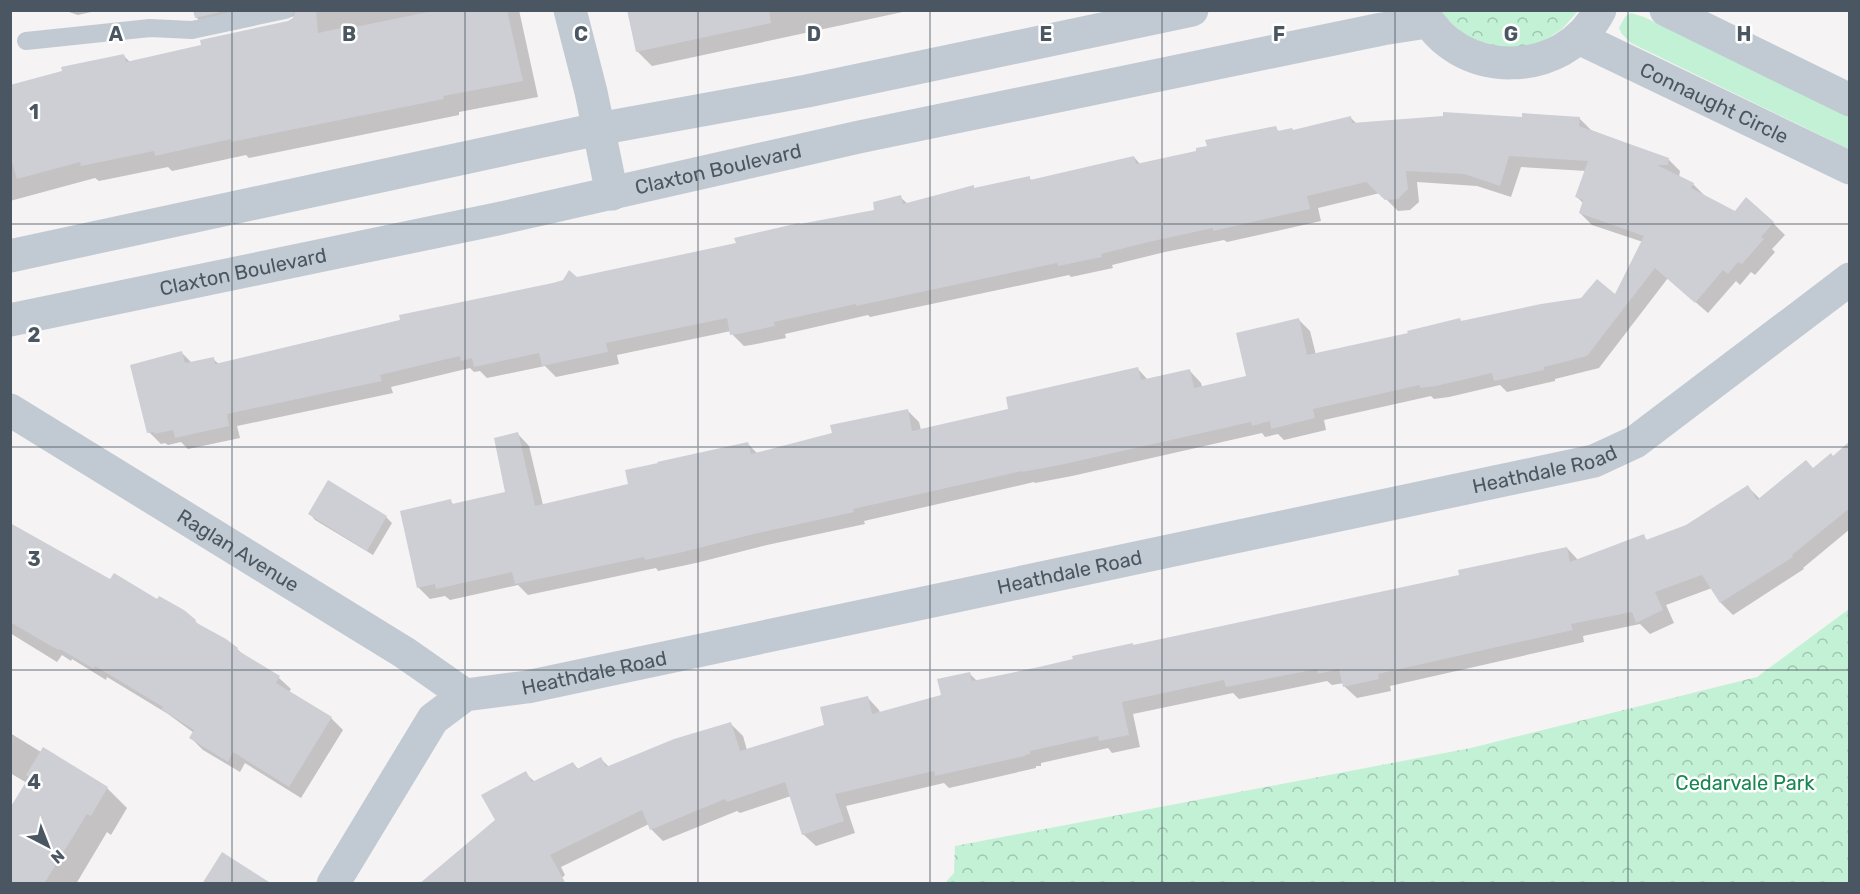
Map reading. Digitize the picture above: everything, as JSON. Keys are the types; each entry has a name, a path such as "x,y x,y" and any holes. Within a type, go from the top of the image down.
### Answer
{"street":[{"path":"570,10 591,92 612,194"},
{"path":"10,256 598,129 807,91 1192,10"},
{"path":"1425,16 1452,46 1483,61 1517,64 1550,56 1579,38 1600,10"},
{"path":"1666,10 1850,100"},
{"name":"Claxton Boulevard","path":"10,320 612,194 859,137 1370,32 1425,16"},
{"name":"Connaught Circle","path":"1579,38 1850,168"},
{"name":"Heathdale Road","path":"465,694 538,684 1594,461 1635,442 1850,279"},
{"name":"Raglan Avenue","path":"10,410 405,653 465,694"},
{"path":"333,884 433,719 465,694"}],"lane":[{"path":"26,41 150,28 192,30 285,10"}],"green space":[{"path":"1438,11 1578,11 1562,29 1545,40 1536,44 1507,49 1469,39"},
{"path":"1631,13 1644,17 1849,117 1849,149 1631,43 1619,28 1625,17"},
{"name":"Cedarvale Park","path":"1849,609 1849,883 945,883 954,873 955,846 1471,748 1757,677"}],"building":[{"path":"193,10 229,10 195,18"},
{"path":"296,10 316,10 318,33 438,10 507,10 523,81 443,96 444,99 231,142 231,139 155,156 154,151 81,166 80,162 17,179 10,156 10,85 62,71 61,67 124,54 126,62 201,45 200,40 288,21 293,18"},
{"path":"627,10 769,10 771,23 636,52"},
{"path":"1443,112 1522,117 1522,113 1580,117 1579,126 1669,158 1668,165 1657,165 1694,183 1691,188 1735,211 1746,197 1774,222 1761,237 1764,239 1742,264 1738,262 1728,274 1723,270 1695,303 1655,268 1587,356 1544,367 1544,370 1494,381 1492,373 1436,386 1420,388 1420,385 1313,409 1315,418 1271,429 1270,421 1252,426 1251,422 853,509 854,512 683,552 645,560 644,557 515,584 512,572 436,589 435,584 417,588 400,511 451,499 452,504 505,492 494,438 518,432 535,506 628,484 625,470 748,442 751,454 832,433 830,425 908,409 912,431 1008,409 1006,397 1138,367 1141,380 1190,369 1194,388 1246,376 1236,333 1299,318 1307,355 1408,333 1407,331 1460,318 1461,321 1581,298 1597,279 1615,294 1644,236 1579,213 1583,200 1575,197 1588,161 1509,156 1500,186 1464,174 1406,171 1408,189 1398,199 1385,200 1366,182 1307,196 1310,209 1213,231 1213,228 1153,241 1101,254 1102,257 1058,266 1057,263 856,306 856,304 774,322 775,326 738,334 730,335 727,318 606,343 608,352 542,366 539,353 474,367 472,358 461,361 460,356 380,375 382,381 227,414 229,426 175,438 173,430 147,433 130,365 182,351 185,363 214,357 215,364 400,320 399,315 553,283 563,280 569,270 577,277 736,243 734,238 799,223 874,210 873,202 901,195 903,204 974,185 974,188 1030,176 1030,180 1134,156 1136,164 1196,151 1196,148 1207,146 1205,140 1276,126 1278,131 1292,128 1293,130 1351,116 1352,123 1443,116"},
{"path":"1850,441 1850,508 1792,555 1793,557 1720,603 1702,575 1655,592 1663,610 1636,623 1632,612 1571,624 1573,630 1378,674 1379,679 1343,687 1339,669 1318,674 1317,669 1226,687 1224,680 1122,702 1129,735 1099,741 1098,736 1030,751 1030,754 1025,756 935,776 934,771 835,794 844,821 802,835 785,782 727,802 725,799 650,830 642,810 550,855 566,884 419,884 495,820 481,795 526,771 532,782 573,762 577,769 601,757 606,767 674,739 731,722 740,751 824,725 820,707 868,696 872,714 941,695 937,679 970,672 972,681 1039,667 1073,659 1072,656 1459,575 1458,570 1567,547 1570,562 1644,534 1646,540 1686,525 1748,485 1757,500 1806,460 1813,468 1831,453 1833,456"},
{"path":"328,480 387,516 367,551 308,514"},
{"path":"10,523 110,579 114,573 157,599 159,596 184,610 196,620 195,622 226,639 238,648 237,650 280,676 276,683 332,717 289,787 233,752 228,762 189,738 194,730 161,709 163,707 95,666 94,669 10,622"},
{"path":"43,747 108,787 91,816 87,814 44,884 10,884 10,808 29,777 26,775"},
{"path":"222,852 272,884 202,884"}]}
